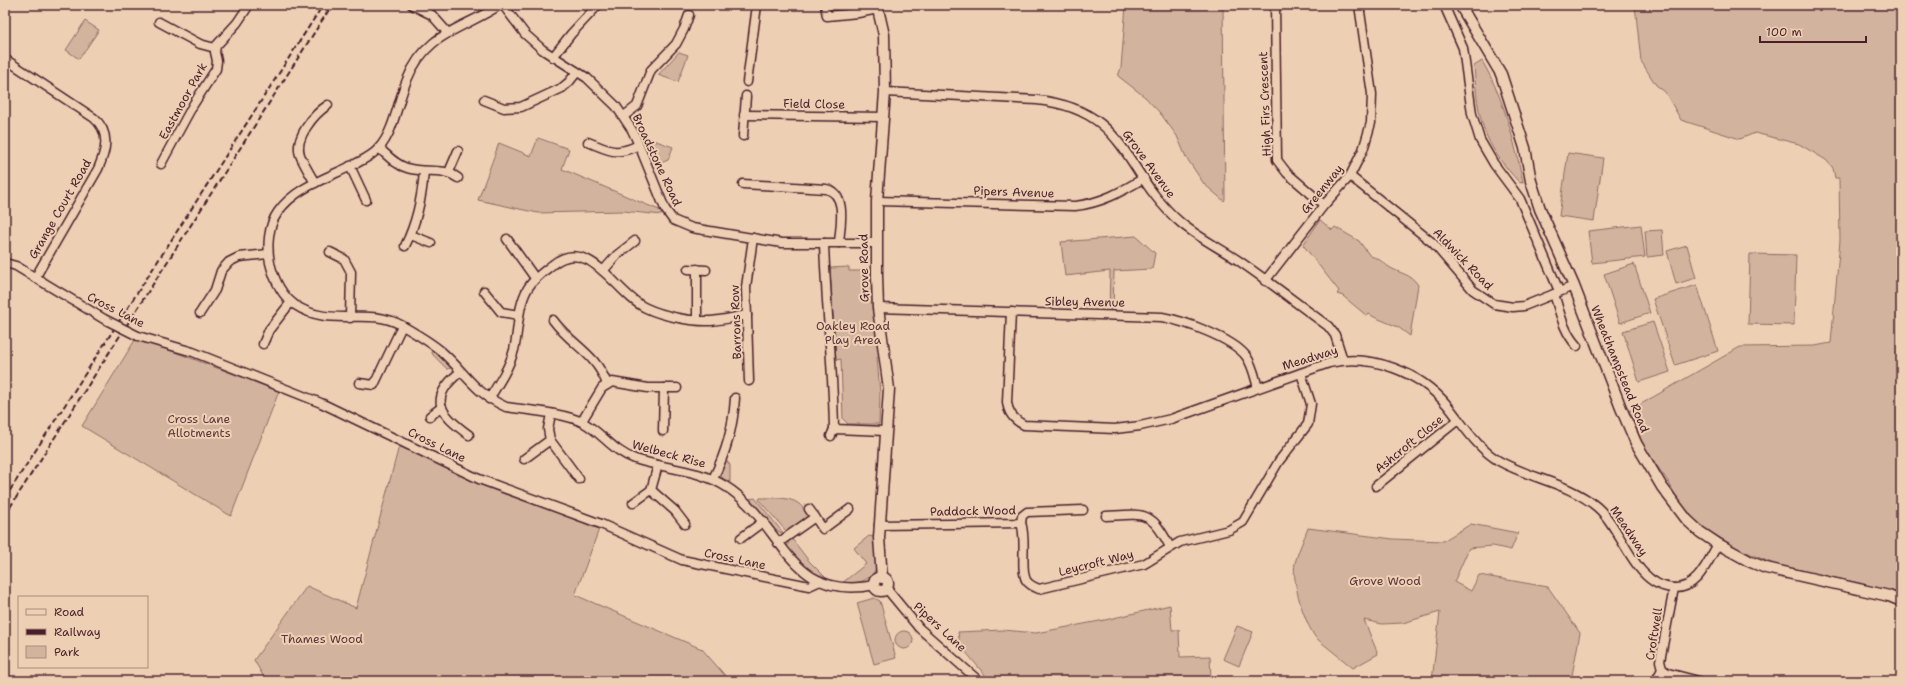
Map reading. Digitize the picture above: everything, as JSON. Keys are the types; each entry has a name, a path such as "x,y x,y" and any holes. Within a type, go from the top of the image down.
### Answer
{"street":[{"path":"216,48 219,42 237,24 249,5"},
{"path":"412,5 432,15 447,32"},
{"path":"200,313 215,290 221,271 229,262 239,257 268,254 270,234 278,213 289,199 315,183 350,166 380,148 388,135 407,79 424,51 447,32 487,14 502,5"},
{"name":"Broadstone Road","path":"502,5 525,34 553,58 577,72 601,90 624,116 639,145 662,203 674,220 692,228 782,243 876,243"},
{"path":"553,58 571,34 598,5"},
{"path":"747,82 757,5"},
{"path":"825,5 827,16 858,14 878,7"},
{"name":"High Firs Crescent","path":"1275,5 1277,160 1287,173 1324,206"},
{"name":"Greenway","path":"1265,281 1324,206 1350,176 1366,142 1371,123 1372,109 1370,80 1359,5"},
{"path":"1444,5 1463,48 1472,114 1480,140 1494,164 1523,206 1556,293 1562,321 1570,339 1577,346"},
{"name":"Wheathampstead Road","path":"1460,5 1501,74 1525,148 1531,181 1540,209 1574,286 1593,339 1636,443 1675,505 1700,532 1718,544 1751,562 1766,568 1889,596 1901,601"},
{"name":"Grove Road","path":"878,7 884,35 884,117 877,201 876,243 878,308 889,390 879,525 879,581 887,582 886,588"},
{"path":"624,116 634,109 639,102 651,70 681,36 689,16"},
{"name":"Eastmoor Park","path":"159,22 200,44 216,48 216,69 193,105 161,164"},
{"name":"Grange Court Road","path":"5,59 94,118 102,127 106,139 103,156 98,169 35,278"},
{"path":"484,100 504,108 521,107 562,88 577,72"},
{"name":"Grove Avenue","path":"884,92 1036,100 1060,103 1088,114 1108,129 1126,151 1163,205 1181,223 1265,281 1332,330 1338,340 1343,360"},
{"path":"742,136 746,96"},
{"path":"315,183 300,154 299,144 313,117 328,105"},
{"name":"Field Close","path":"744,115 884,117"},
{"path":"588,142 611,151 619,152 625,152 639,145"},
{"path":"380,148 400,165 424,171 449,172 458,178"},
{"path":"449,172 458,151"},
{"path":"350,166 366,200"},
{"path":"405,246 411,235 422,197 424,171"},
{"name":"Aldwick Road","path":"1350,176 1433,243 1473,290 1494,304 1514,307 1524,306 1574,286"},
{"name":"Pipers Avenue","path":"877,201 1075,206 1089,204 1109,198 1144,178"},
{"path":"744,184 826,189 835,193 841,203 839,243"},
{"path":"411,235 431,243"},
{"name":"Barrons Row","path":"749,381 746,287 753,238"},
{"path":"507,239 535,278"},
{"path":"603,271 617,255 634,240"},
{"path":"824,243 826,297 833,375 833,432 886,431"},
{"path":"330,252 344,258 351,272 350,318"},
{"name":"Welbeck Rise","path":"268,254 278,286 291,302 301,309 319,316 383,318 402,326 440,351 478,390 506,407 551,414 582,421 617,450 635,459 713,479 735,492 764,521 794,564 820,581"},
{"path":"489,398 510,364 519,315 528,289 535,278 556,261 569,255 581,256 603,271 623,291 647,308 697,320 711,321 747,315"},
{"name":"Cross Lane","path":"5,263 16,266 104,319 138,336 193,352 321,403 479,479 601,524 682,560 809,586 820,581 851,588 879,581"},
{"path":"688,269 702,270 697,320"},
{"path":"484,291 501,312 519,315"},
{"path":"264,344 269,330 291,302"},
{"name":"Sibley Avenue","path":"878,308 1162,316 1184,322 1235,347 1242,352 1250,362 1258,388"},
{"name":"Meadway","path":"1010,312 1007,402 1009,411 1014,419 1024,426 1115,429 1140,426 1171,419 1301,373 1343,360 1357,359 1372,362 1388,366 1410,376 1434,392 1447,405 1475,442 1499,461 1518,470 1573,491 1598,508 1616,529 1630,556 1640,568 1659,585 1674,588"},
{"path":"553,320 567,337 590,355 602,371 607,384"},
{"path":"359,384 374,385 402,326"},
{"path":"460,372 444,387 441,398 442,407 449,420 469,435"},
{"name":"Leycroft Way","path":"1021,523 1024,533 1025,575 1029,584 1039,589 1144,564 1180,542 1229,530 1243,522 1279,461 1308,424 1311,404 1301,373"},
{"path":"582,421 602,388 612,382 648,388 677,388"},
{"path":"663,432 664,388"},
{"path":"713,479 728,446 734,415 735,398"},
{"path":"430,416 442,407"},
{"path":"551,414 548,429 550,440 579,479"},
{"name":"Ashcroft Close","path":"1376,486 1458,420"},
{"path":"524,459 550,440"},
{"path":"633,503 651,490 658,465"},
{"path":"651,490 675,511 685,524"},
{"path":"808,508 824,529 850,509"},
{"name":"Paddock Wood","path":"879,525 1021,523 1022,516 1028,512 1084,510"},
{"path":"1106,516 1137,514 1148,516 1158,525 1170,547"},
{"path":"778,543 815,517"},
{"path":"741,538 764,521"},
{"path":"1674,588 1688,585 1695,580 1718,544"},
{"name":"Pipers Lane","path":"886,588 919,628 979,681"},
{"name":"Croftwell","path":"1656,681 1662,670 1660,661 1674,588"},
{"path":"1662,670 1699,681"}],"green space":[{"path":"1126,5 1223,5 1224,201 1204,184 1186,157 1177,136 1160,113 1145,97 1118,76 1121,68"},
{"path":"1635,5 1901,5 1901,596 1860,583 1781,567 1739,549 1703,528 1682,508 1669,483 1644,447 1629,411 1740,347 1815,346 1831,343 1840,240 1839,178 1835,178 1833,168 1826,160 1799,144 1755,133 1740,139 1681,120 1665,92 1656,85 1641,61"},
{"path":"85,21 99,30 79,59 66,50"},
{"path":"679,52 688,55 678,82 658,75"},
{"path":"1482,61 1490,75 1507,120 1523,182 1520,183 1497,155 1484,130 1480,116 1474,66"},
{"path":"645,137 673,147 668,160 656,165"},
{"path":"538,138 569,149 562,169 659,210 662,215 623,211 538,213 478,200 499,143 531,156"},
{"path":"1568,153 1603,158 1594,221 1559,216"},
{"path":"1320,220 1332,230 1335,227 1359,241 1370,256 1378,259 1389,267 1412,278 1415,281 1418,285 1410,336 1398,327 1369,314 1367,316 1343,296 1337,294 1339,291 1303,245"},
{"path":"1641,225 1645,257 1592,263 1588,231"},
{"path":"1662,230 1664,255 1647,257 1645,231"},
{"path":"1136,236 1155,253 1152,269 1114,271 1113,310 1109,310 1110,271 1065,276 1061,242"},
{"path":"1687,245 1696,278 1676,284 1667,251"},
{"path":"1750,254 1796,255 1794,325 1748,324"},
{"path":"1634,264 1650,313 1620,323 1604,274"},
{"name":"Oakley Road Play Area","path":"849,267 849,271 874,271 881,356 877,357 880,393 879,424 848,424 843,419 841,359 836,360 830,268"},
{"path":"1697,285 1718,351 1675,365 1653,299"},
{"path":"1653,322 1670,372 1639,382 1623,331"},
{"name":"Cross Lane Allotments","path":"135,340 153,344 279,391 231,516 82,426"},
{"path":"430,348 441,355 451,368 447,369 433,355"},
{"name":"Thames Wood","path":"399,446 474,480 599,529 575,595 702,649 728,679 969,679 970,681 266,681 254,660 307,586 356,608"},
{"path":"726,460 730,465 730,482 722,478 720,472"},
{"path":"755,498 784,534 775,530 749,499"},
{"path":"760,498 781,498 795,501 804,510 807,517 787,532 759,500"},
{"name":"Grove Wood","path":"1471,524 1518,533 1511,550 1493,546 1469,548 1454,582 1471,591 1479,575 1548,587 1580,633 1571,681 1432,681 1440,612 1403,623 1382,624 1364,620 1378,654 1353,668 1316,638 1303,613 1297,591 1294,571 1296,559 1308,528 1393,539 1443,541"},
{"path":"869,536 874,537 877,552 877,566 875,571 862,581 842,583 866,564 854,548"},
{"path":"789,539 792,539 809,561 827,579 808,570 787,549"},
{"path":"874,598 880,601 896,658 874,664 857,603"},
{"path":"1170,605 1172,630 1179,630 1180,657 1210,656 1211,681 990,681 960,645 958,632 1003,630 1036,633 1105,620"},
{"path":"1237,626 1253,632 1239,666 1223,659"},
{"path":"900,631 908,631 913,636 911,647 908,649 900,649 895,644 895,636"}],"railway":[{"path":"5,498 323,5"},
{"path":"5,515 332,5"}]}
